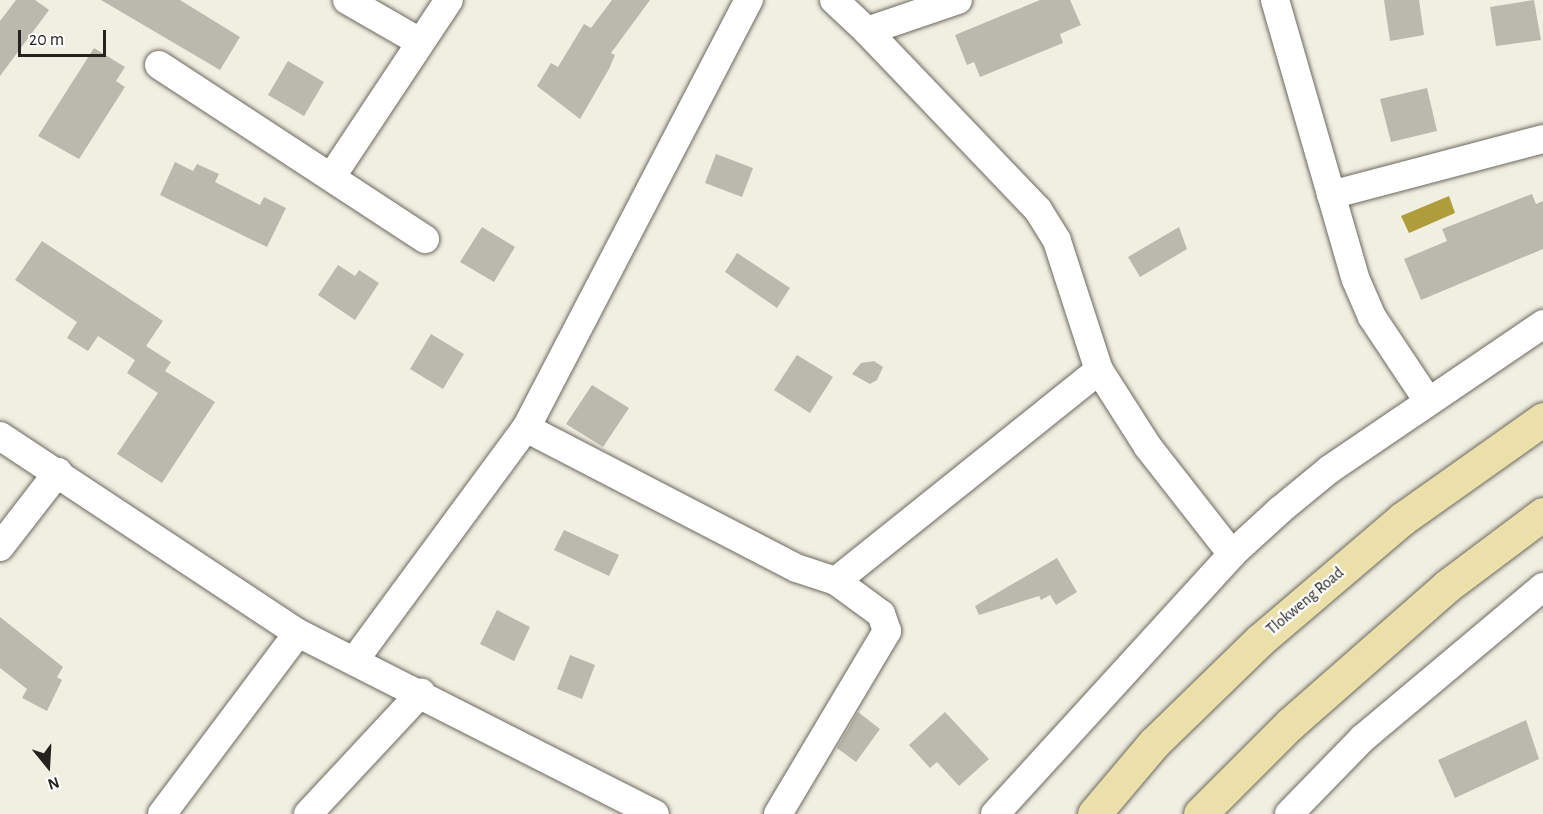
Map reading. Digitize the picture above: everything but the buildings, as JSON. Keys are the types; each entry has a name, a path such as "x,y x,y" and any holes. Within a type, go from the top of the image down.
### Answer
{"main road":[{"name":"Tlokweng Road","path":"1094,814 1154,743 1260,640 1402,519 1543,419"},
{"path":"1200,814 1290,724 1447,586 1543,514"}],"street":[{"path":"347,0 420,42"},
{"path":"332,176 449,0"},
{"path":"354,661 526,428 749,0"},
{"path":"834,0 867,31 1038,210 1057,241 1099,370 1148,447 1232,554"},
{"path":"867,31 958,0"},
{"path":"1275,0 1331,195 1372,317 1428,400"},
{"path":"159,65 332,176 425,239"},
{"path":"1331,195 1543,139"},
{"path":"995,814 1232,554 1330,469 1428,400 1543,324"},
{"path":"836,581 1099,370"},
{"path":"526,428 796,568 836,581 881,614 886,631 778,814"},
{"path":"0,436 58,472 298,633 421,693 655,814"},
{"path":"0,547 58,472"},
{"path":"1289,814 1363,738 1543,587"},
{"path":"162,814 298,633"},
{"path":"308,814 421,693"}],"shaded area":[{"path":"1449,196 1455,213 1409,233 1401,216"}]}
